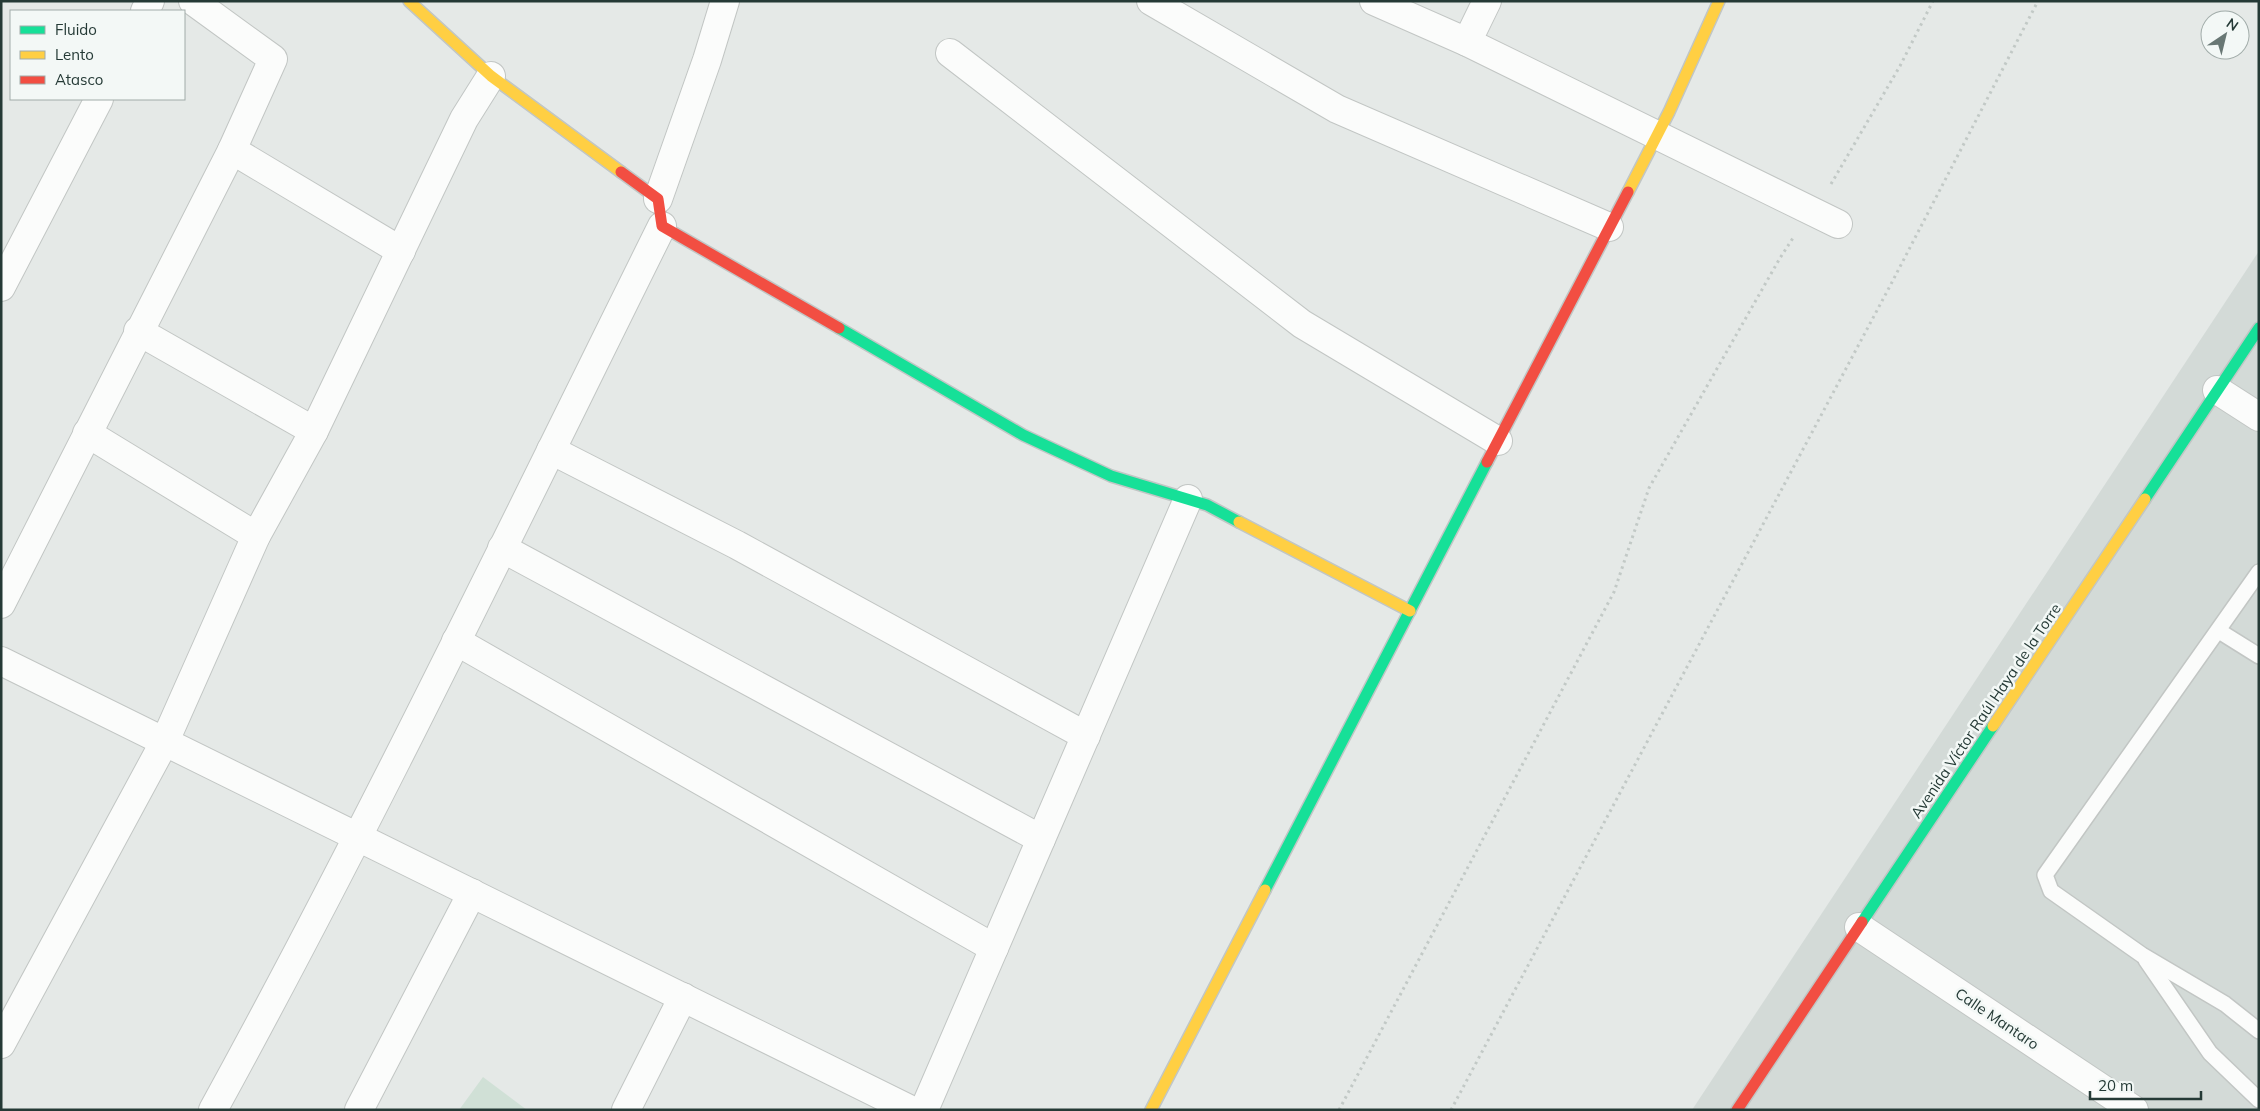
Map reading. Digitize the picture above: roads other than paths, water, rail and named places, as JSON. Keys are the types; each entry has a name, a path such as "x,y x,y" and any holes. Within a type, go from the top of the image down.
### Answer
{"street":[{"path":"1,604 138,331 232,150 273,58 192,1"},
{"path":"409,1 491,76 658,199"},
{"path":"213,1110 288,974 662,226 658,199 726,1"},
{"path":"1151,1 1337,110 1609,227"},
{"path":"1374,1 1467,42 1657,136 1813,210 1838,224"},
{"path":"1467,42 1487,1"},
{"path":"1151,1110 1657,136 1719,1"},
{"path":"950,52 1302,324 1498,442"},
{"path":"1,1044 165,741 256,536 314,431 464,119 491,76"},
{"path":"1,287 98,100"},
{"path":"232,150 400,251"},
{"path":"662,226 1023,435 1111,476 1207,505 1410,611"},
{"name":"Avenida Víctor Raúl Haya de la Torre","path":"1738,1110 2259,328"},
{"path":"138,331 314,431"},
{"path":"2217,390 2259,417"},
{"path":"88,433 256,536"},
{"path":"551,450 737,545 1086,736"},
{"path":"924,1110 1188,499"},
{"path":"502,548 1041,839"},
{"path":"456,641 994,948"},
{"path":"1,661 911,1110"},
{"path":"359,1110 472,893"},
{"name":"Calle Mantaro","path":"1859,927 2134,1110"},
{"path":"626,1110 683,997"}],"lane":[{"path":"2259,572 2045,875 2051,891 2142,955 2225,1004 2259,1031"},
{"path":"2219,631 2259,656"},
{"path":"2142,955 2210,1053 2259,1100"}]}
